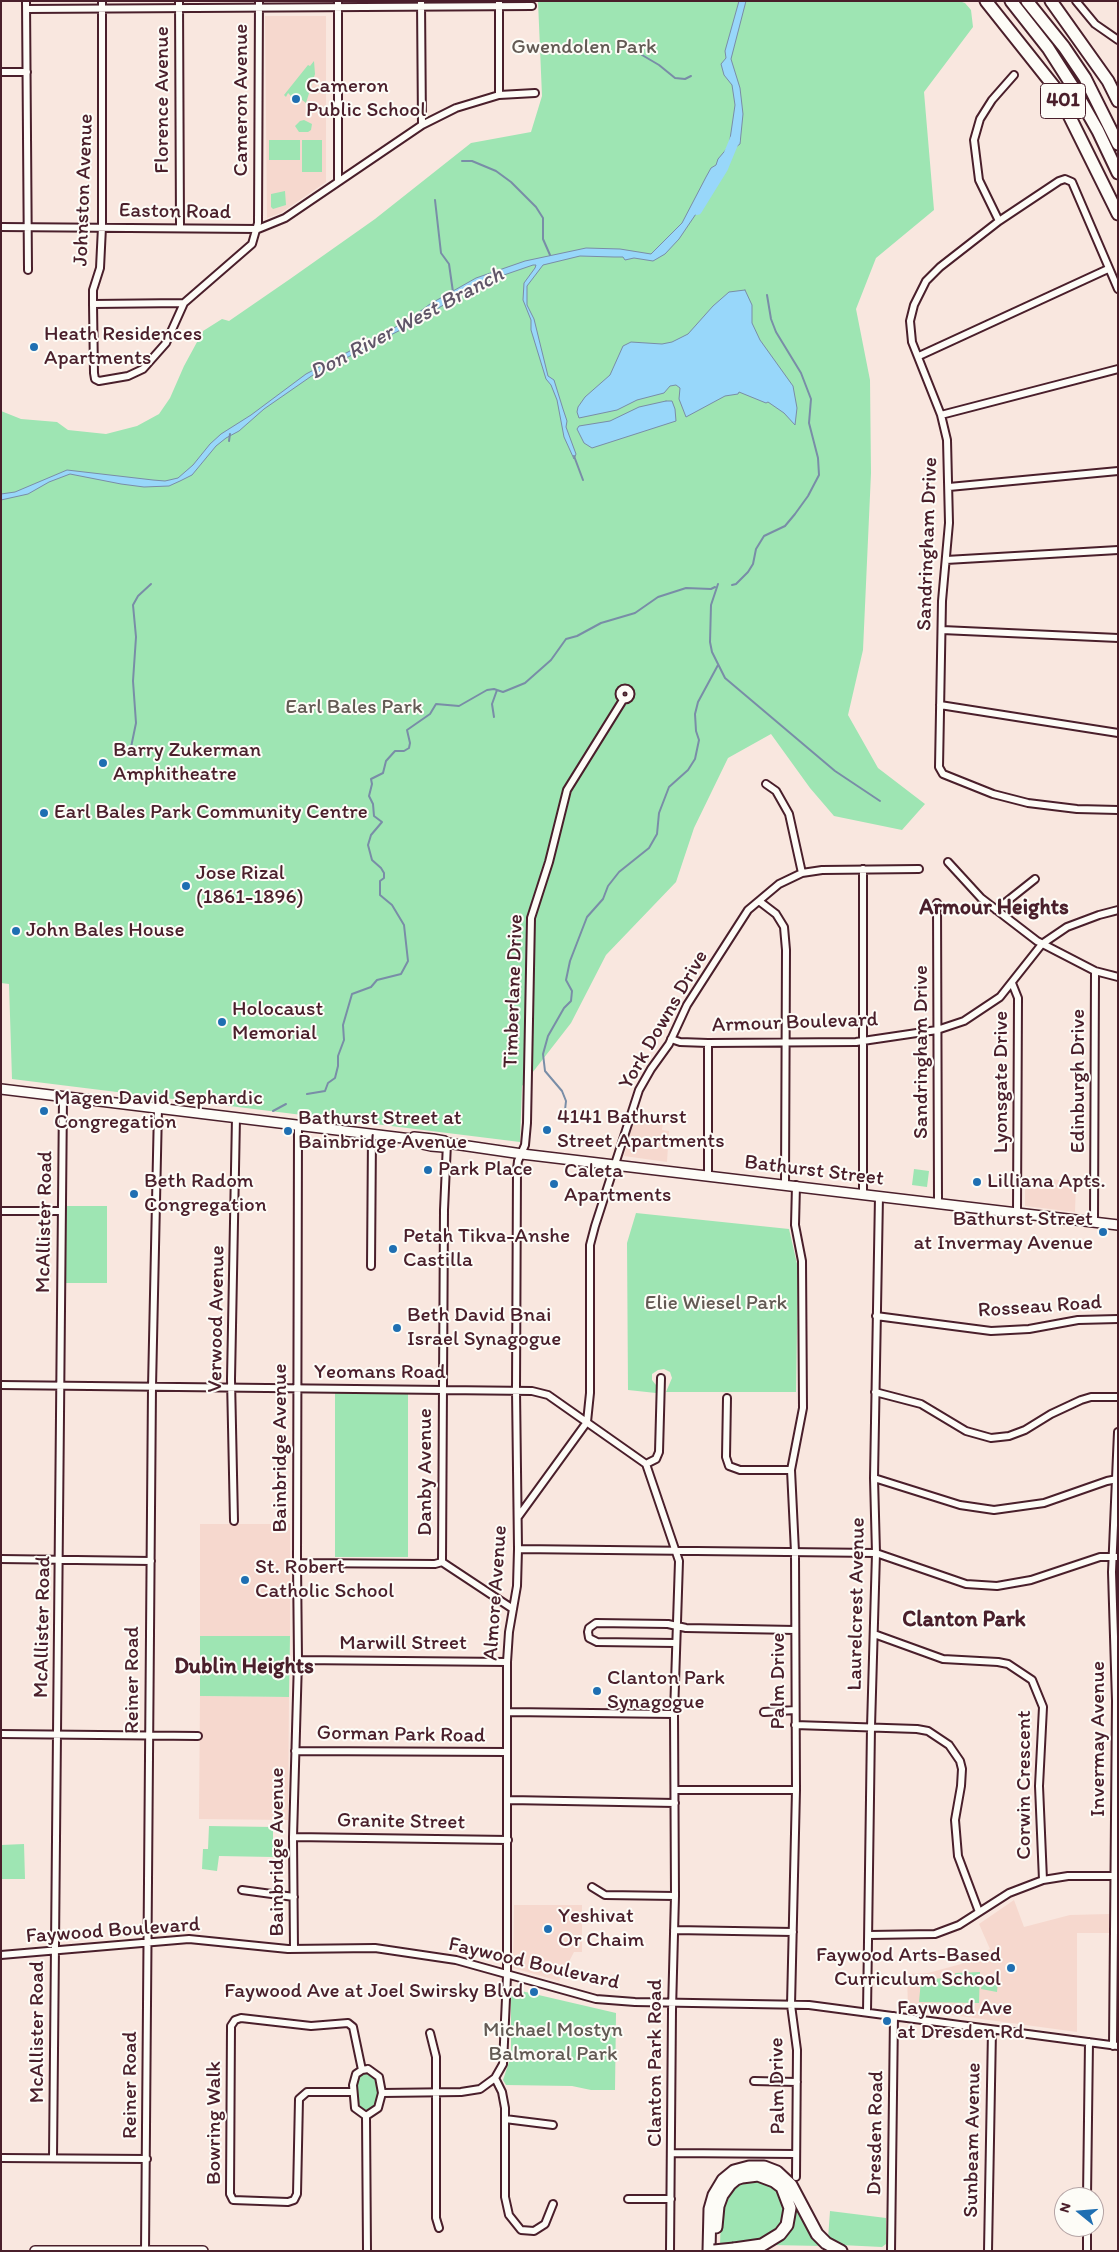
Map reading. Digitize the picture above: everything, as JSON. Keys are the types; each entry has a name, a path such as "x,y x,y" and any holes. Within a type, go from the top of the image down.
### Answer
{"highway":[{"name":"401","path":"986,1 1056,89 1118,214"},
{"name":"401","path":"1011,1 1064,72 1091,117 1118,173"},
{"name":"401","path":"1026,1 1064,48 1084,78 1118,144"},
{"name":"401","path":"1051,1 1103,74 1118,101"},
{"path":"709,2251 710,2209 714,2195 723,2180 734,2171 749,2167 764,2167 777,2172 790,2185 818,2234 826,2243 841,2251"},
{"path":"742,2176 765,2176 782,2188 790,2208 787,2225 773,2240 762,2245 715,2251 717,2213 725,2190 742,2176"}],"main road":[{"name":"Bathurst Street","path":"1,1089 411,1139 413,1142 431,1146 443,1147 447,1144 1118,1225"},
{"path":"35,2251 203,2251"}],"street":[{"path":"26,1 28,270"},
{"path":"1076,1 1095,24 1118,40"},
{"path":"26,9 102,4 499,4 532,6"},
{"name":"Johnston Avenue","path":"102,4 102,228 100,268 94,290 93,304 95,379 99,381 128,376 143,368 166,343 184,303"},
{"path":"338,4 338,181"},
{"path":"421,4 422,125"},
{"path":"499,4 499,95"},
{"name":"Florence Avenue","path":"179,5 180,228"},
{"name":"Cameron Avenue","path":"258,229 259,5"},
{"path":"1,72 27,72"},
{"path":"999,221 979,180 974,140 980,120 992,100 1014,75"},
{"path":"93,304 184,303 252,244 258,229 285,218 422,125 456,108 499,95 535,93"},
{"name":"Sandringham Drive","path":"1108,269 1072,182 1065,179 999,221 926,281 914,305 910,321 912,342 941,414 947,440 949,523 942,630 939,768 943,774 993,794 1028,803 1077,809 1118,810"},
{"name":"Easton Road","path":"1,227 258,229"},
{"path":"919,356 1108,269 1118,289"},
{"path":"941,414 1118,369"},
{"path":"949,487 1118,471"},
{"path":"946,560 1118,550"},
{"path":"942,630 1118,638"},
{"name":"Timberlane Drive","path":"522,1154 525,1145 527,1123 531,913 546,874 567,790 623,700"},
{"path":"940,705 1118,733"},
{"path":"766,784 776,791 790,814 802,873"},
{"path":"948,862 969,886 996,910 1042,944 1095,971 1118,977"},
{"path":"863,869 863,1194"},
{"name":"York Downs Drive","path":"587,1422 590,1393 590,1245 614,1164 639,1090 671,1039 687,1005 748,910 779,884 802,873 822,870 918,869"},
{"path":"996,910 1035,879"},
{"path":"759,901 776,914 784,927 786,950 785,1184"},
{"name":"Sandringham Drive","path":"937,903 938,1202"},
{"name":"Armour Boulevard","path":"671,1039 680,1042 708,1043 862,1042 937,1030 964,1020 986,1008 1000,997 1042,944 1067,927 1098,915 1118,910"},
{"name":"Edinburgh Drive","path":"1094,1222 1095,971"},
{"name":"Lyonsgate Drive","path":"1012,983 1018,998 1017,1212"},
{"path":"708,1043 708,1176"},
{"name":"McAllister Road","path":"54,2158 54,1950 60,1560 63,1097"},
{"name":"Reiner Road","path":"145,2250 150,1561 158,1109"},
{"name":"Verwood Avenue","path":"234,1521 232,1388 236,1118"},
{"name":"Bainbridge Avenue","path":"294,1949 293,1837 298,1660 298,1126"},
{"path":"371,1266 372,1135"},
{"name":"Danby Avenue","path":"442,1562 442,1390 447,1144"},
{"name":"Almore Avenue","path":"495,2078 503,2064 504,2056 507,1976 509,1800 507,1752 509,1712 507,1662 517,1586 517,1169 522,1154"},
{"name":"Palm Drive","path":"796,1185 795,1225 802,1261 803,1408 791,1470 795,1552 796,1710 791,2005 797,2050 796,2178"},
{"name":"Laurelcrest Avenue","path":"867,2012 871,1728 876,1554 874,1478 879,1196"},
{"path":"1,1211 61,1211"},
{"name":"Rosseau Road","path":"876,1316 991,1331 1029,1329 1078,1320 1118,1318"},
{"path":"646,1464 656,1459 659,1452 661,1378"},
{"name":"Yeomans Road","path":"1,1386 532,1391 548,1396 646,1464"},
{"path":"875,1392 921,1404 966,1431 991,1438 1009,1436 1025,1430 1051,1414 1081,1400 1091,1397 1118,1397"},
{"path":"726,1398 726,1457 729,1466 740,1470 791,1470"},
{"path":"518,1517 587,1422"},
{"name":"Invermay Avenue","path":"1115,2046 1114,1876 1117,1828 1115,1557 1118,1432"},
{"name":"Clanton Park Road","path":"646,1464 679,1561 674,1714 675,1896 670,2251"},
{"path":"874,1478 960,1505 994,1510 1044,1503 1117,1479"},
{"path":"518,1549 677,1553 795,1552 876,1554 966,1584 997,1586 1031,1580 1100,1557 1115,1557"},
{"path":"1,1560 150,1561"},
{"path":"297,1563 435,1564 442,1562 513,1609"},
{"path":"676,1643 596,1642 589,1638 588,1632 589,1628 596,1623 668,1624 676,1626 795,1630"},
{"name":"Corwin Crescent","path":"874,1634 943,1659 1008,1664 1032,1680 1043,1707 1039,1786 1042,1880"},
{"name":"Marwill Street","path":"298,1660 507,1662"},
{"path":"764,1712 796,1710"},
{"path":"509,1712 674,1714"},
{"path":"795,1725 907,1728 928,1731 942,1739 955,1752 960,1761 962,1778 955,1820 956,1843 958,1856 979,1912"},
{"path":"1,1734 198,1736"},
{"name":"Gorman Park Road","path":"295,1751 507,1752"},
{"path":"675,1790 796,1790"},
{"path":"509,1800 675,1803"},
{"name":"Granite Street","path":"293,1837 508,1840"},
{"path":"869,1935 935,1934 959,1925 1009,1893 1042,1880 1068,1876 1114,1876"},
{"path":"592,1887 605,1895 675,1896"},
{"path":"242,1890 294,1897"},
{"path":"674,1930 793,1932"},
{"name":"Faywood Boulevard","path":"1,1955 148,1942 210,1940 262,1948 375,1948 456,1960 596,2000 791,2005 867,2012 1115,2046"},
{"name":"Dresden Road","path":"891,2251 894,2016"},
{"name":"Bowring Walk","path":"352,2092 307,2092 299,2099 297,2194 294,2200 288,2202 233,2200 230,2194 231,2036 235,2020 242,2018 311,2026 348,2023 354,2027 362,2070"},
{"name":"Sunbeam Avenue","path":"988,2251 992,2030"},
{"path":"430,2033 436,2058 436,2218 439,2228"},
{"path":"1087,2187 1089,2042"},
{"path":"362,2070 368,2070 377,2074 382,2093 378,2108 366,2116 355,2108 352,2092 354,2078 362,2070"},
{"path":"382,2093 461,2092 480,2089 495,2078 504,2101 504,2198 511,2219 521,2230 534,2231 545,2224 553,2204"},
{"path":"754,2081 796,2082"},
{"path":"366,2116 367,2251"},
{"path":"505,2119 553,2125"},
{"path":"672,2153 796,2154"},
{"path":"1,2158 147,2159"},
{"path":"628,2199 671,2199"},
{"path":"1087,2237 1087,2251"}],"shaded area":[{"name":"Cameron Public School","path":"265,16 326,16 326,182 281,213 267,218"},
{"path":"634,1118 663,1121 662,1130 669,1131 667,1162 624,1156"},
{"path":"1025,1176 1076,1182 1075,1212 1025,1206"},
{"name":"St. Robert Catholic School","path":"200,1524 290,1524 290,1636 200,1636"},
{"path":"200,1696 289,1697 288,1820 199,1819"},
{"name":"Faywood Arts-Based Curriculum School","path":"1014,1900 1024,1927 1070,1915 1109,1914 1109,1933 1077,1933 1077,2032 908,2009 907,1974 928,1973 961,1964 990,1949 979,1924"},
{"name":"Yeshivat Or Chaim","path":"514,1905 582,1905 582,1952 574,1952 559,1981 513,1968"}],"green space":[{"name":"Earl Bales Park","path":"538,1 959,1 965,3 971,10 973,27 924,92 934,210 876,258 856,309 870,380 871,473 863,650 848,715 878,768 925,804 902,830 834,816 810,788 771,734 728,758 694,828 676,882 606,955 571,1023 522,1086 520,1142 12,1079 9,984 1,983 1,411 21,419 57,422 68,430 106,434 137,426 159,414 170,398 184,366 203,331 222,319 229,321 290,279 375,219 471,143 531,132 542,96"},
{"path":"314,61 315,74 306,103 297,96 293,98 288,93 286,97 284,95 308,65 310,66"},
{"path":"304,120 312,124 311,130 299,132 295,126"},
{"path":"269,140 300,140 300,160 269,160"},
{"path":"302,140 322,140 322,172 302,172"},
{"path":"285,191 286,205 273,209 271,207 271,194"},
{"path":"914,1169 929,1171 927,1187 912,1185"},
{"path":"65,1206 107,1206 107,1283 65,1283"},
{"name":"Elie Wiesel Park","path":"636,1213 789,1229 798,1268 796,1392 666,1392 672,1378 670,1372 664,1369 652,1374 652,1380 656,1385 656,1393 628,1390 627,1243"},
{"path":"335,1393 408,1393 408,1557 335,1557"},
{"path":"200,1636 290,1636 289,1697 200,1696"},
{"path":"209,1826 273,1827 273,1857 219,1856 217,1871 202,1869 203,1849 208,1849"},
{"path":"24,1844 25,1879 1,1879 1,1845"},
{"path":"980,1972 979,2003 919,2002 921,1980 944,1978 944,1986 956,1986 955,1973"},
{"path":"983,1979 998,1981 997,1992 981,1989"},
{"name":"Michael Mostyn Balmoral Park","path":"517,1990 616,2013 615,2090 591,2090 572,2086 506,2085 503,2080 511,2056 511,1994"},
{"path":"365,2073 370,2073 376,2079 378,2101 376,2106 366,2112 357,2108 355,2088 358,2077"},
{"path":"751,2179 775,2186 786,2205 783,2222 773,2236 742,2244 720,2244 724,2201 734,2186"},
{"path":"793,2196 823,2246 770,2245 775,2242"},
{"path":"830,2211 886,2218 886,2244 882,2247 841,2245 828,2239"}],"water":[{"path":"739,1 746,1 731,59 740,88 743,114 740,144 729,152 714,186 704,196 702,205 679,239 665,254 653,261 634,258 625,260 623,257 580,256 543,265 527,286 527,305 534,319 548,376 554,380 567,421 566,427 576,454 574,459 564,437 557,400 551,385 546,379 531,330 531,320 523,300 524,283 535,268 536,265 533,265 475,285 418,321 313,375 264,409 239,431 216,446 192,475 169,486 144,487 70,474 49,482 28,494 1,500 1,494 15,492 67,470 165,481 178,478 193,465 221,434 251,415 306,374 407,321 430,304 476,278 525,261 586,248 620,249 651,254 682,223 711,168 716,165 718,159 729,146 735,105 732,85 724,75 721,64 726,58 725,51"},
{"path":"745,290 752,305 752,323 760,340 793,386 797,408 795,425 784,413 768,402 766,403 739,392 738,394 725,396 686,417 679,399 680,388 676,385 670,386 664,393 637,400 617,410 579,418 578,407 585,397 610,375 623,346 631,342 662,344 672,342 688,334 713,306 729,292"},
{"path":"672,401 676,421 592,448 584,443 577,429 579,426 610,421 639,407"}],"waterway":[{"path":"642,55 659,65 675,78 685,79 691,76"},
{"name":"Don River West Branch","path":"697,210 723,168 735,139"},
{"path":"462,161 472,161 496,171 511,182 536,207 543,218 543,239 550,255"},
{"path":"435,200 441,253 449,264 453,292"},
{"path":"732,585 736,584 748,572 753,564 756,549 764,536 785,526 795,514 808,496 819,475 818,458 809,423 811,399 801,373 776,332 771,319 767,295"},
{"name":"Don River West Branch","path":"229,441 230,434"},
{"path":"574,456 583,480"},
{"path":"129,757 136,723 133,681 136,637 133,605 138,596 151,584"},
{"path":"718,584 711,605 710,642 712,652 725,678 835,771 880,801"},
{"path":"307,1094 325,1091 328,1083 335,1078 338,1056 344,1040 343,1025 352,994 371,987 377,980 401,974 408,961 404,925 392,905 380,895 380,881 384,878 384,873 372,860 368,845 371,835 382,822 374,816 373,804 369,796 372,784 371,779 383,773 386,761 395,751 404,751 409,748 410,743 407,730 430,714 436,704 459,706 487,690 494,689 503,692 525,683 551,660 566,639 577,636 601,623 635,613 658,597 686,588 711,589 715,587"},
{"path":"565,1110 566,1101 562,1091 545,1071 543,1054 548,1036 564,1008 571,1001 572,991 566,980 570,961 587,917 603,899 608,886 619,872 649,848 657,834 659,813 669,787 688,770 695,759 699,740 696,731 695,714 698,702 718,665"},
{"path":"494,717 492,704 497,690"},
{"path":"273,1111 286,1104"}],"place":[{"name":"Cameron Public School","path":"296,99"},
{"name":"Heath Residences Apartments","path":"34,347"},
{"name":"Barry Zukerman Amphitheatre","path":"103,763"},
{"name":"Earl Bales Park Community Centre","path":"44,813"},
{"name":"Jose Rizal (1861-1896)","path":"186,886"},
{"name":"John Bales House","path":"16,931"},
{"name":"Holocaust Memorial","path":"222,1022"},
{"name":"Magen David Sephardic Congregation","path":"44,1111"},
{"name":"4141 Bathurst Street Apartments","path":"547,1130"},
{"name":"Bathurst Street at Bainbridge Avenue","path":"288,1131"},
{"name":"Park Place","path":"428,1170"},
{"name":"Lilliana Apts.","path":"977,1182"},
{"name":"Caleta Apartments","path":"554,1184"},
{"name":"Beth Radom Congregation","path":"134,1194"},
{"name":"Bathurst Street at Invermay Avenue","path":"1103,1232"},
{"name":"Petah Tikva-Anshe Castilla","path":"393,1249"},
{"name":"Beth David Bnai Israel Synagogue","path":"397,1328"},
{"name":"St. Robert Catholic School","path":"245,1580"},
{"name":"Clanton Park Synagogue","path":"597,1691"},
{"name":"Yeshivat Or Chaim","path":"548,1929"},
{"name":"Faywood Arts-Based Curriculum School","path":"1011,1968"},
{"name":"Faywood Ave at Joel Swirsky Blvd","path":"534,1992"},
{"name":"Faywood Ave at Dresden Rd","path":"887,2021"}],"district":[{"name":"Armour Heights","path":"994,908"},
{"name":"Clanton Park","path":"964,1620"},
{"name":"Dublin Heights","path":"244,1667"}],"park label":[{"name":"Gwendolen Park","path":"584,48"}]}
